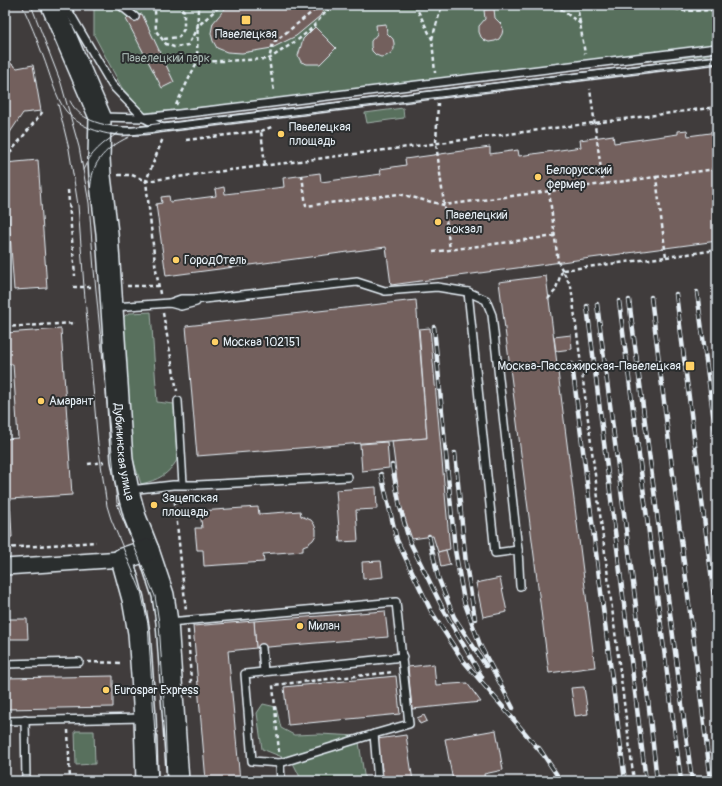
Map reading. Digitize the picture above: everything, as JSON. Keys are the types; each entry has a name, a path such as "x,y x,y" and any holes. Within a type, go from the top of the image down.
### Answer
{"main road":[{"path":"52,5 101,123"},
{"name":"Дубининская улица","path":"101,123 100,164 107,233 122,460 134,517 160,582 163,595 167,622 178,781"},
{"path":"147,781 145,718 137,621 132,594 122,559 148,550"}],"street":[{"path":"5,567 122,559"}],"lane":[{"path":"65,5 112,85 144,118 164,128"},
{"path":"120,5 135,17"},
{"path":"101,123 717,48"},
{"path":"101,123 113,131 131,132 717,60"},
{"path":"112,308 170,303 181,306 204,299 357,282 386,291 437,287 468,292 486,300 492,315 518,550 520,586"},
{"path":"468,292 495,553 518,550"},
{"path":"178,401 183,484"},
{"path":"128,491 183,484 198,485 348,477"},
{"path":"167,622 259,617 396,602 403,657 409,724 280,763 252,761 245,674 403,657"},
{"path":"262,648 264,672"},
{"path":"5,664 78,662"},
{"path":"5,721 145,718"},
{"path":"25,720 26,781"},
{"path":"374,734 378,781"},
{"path":"280,763 281,781"}],"path":[{"path":"159,5 155,10 156,31 166,44 174,47 188,45 198,26 221,5"},
{"path":"163,39 169,40 179,37 184,29 184,11 178,5"},
{"path":"197,62 198,5"},
{"path":"321,5 273,43 269,60 299,40 332,5"},
{"path":"432,40 442,5"},
{"path":"555,5 581,24"},
{"path":"577,5 583,40"},
{"path":"662,5 684,11 717,10"},
{"path":"590,88 603,184"},
{"path":"116,176 132,174 146,181 717,107"},
{"path":"5,159 44,110"},
{"path":"186,140 261,131 265,165"},
{"path":"302,176 306,206 399,194 444,205 717,169 712,132"},
{"path":"437,154 450,250"},
{"path":"656,177 666,257"},
{"path":"68,190 75,276"},
{"path":"549,191 558,262 571,286 634,781"},
{"path":"433,252 555,236"},
{"path":"563,270 717,250"},
{"path":"548,299 554,291 563,270"},
{"path":"5,327 75,323"},
{"path":"88,464 109,461"},
{"path":"173,485 184,592"},
{"path":"5,548 96,542"},
{"path":"78,662 126,663"},
{"path":"280,763 273,685 404,671"},
{"path":"68,720 70,781"}],"green space":[{"name":"Павелецкий парк","path":"94,5 717,5 717,50 709,55 145,113 122,88 94,35"},
{"path":"403,108 404,118 367,123 365,113"},
{"path":"151,312 157,402 174,404 177,460 170,470 162,476 153,481 141,484 132,456 122,318 129,313"},
{"path":"263,704 276,707 281,728 294,735 320,734 358,736 365,781 302,781 292,761 262,749 257,713"},
{"path":"75,731 94,731 95,764 76,765"}],"building":[{"path":"228,5 327,5 320,16 296,36 272,48 242,53 227,52 217,48 213,41 211,33 213,23"},
{"path":"494,9 495,18 501,24 503,29 499,39 489,42 481,37 479,26 485,19 484,10"},
{"path":"142,14 174,82 162,88 126,19"},
{"path":"386,24 387,33 393,39 394,49 391,53 381,57 372,51 371,41 377,34 376,25"},
{"path":"315,27 336,48 320,64 307,64 301,62 298,56 303,39"},
{"path":"5,59 17,68 33,65 41,111 23,113 5,140"},
{"name":"Павелецкий вокзал","path":"687,130 688,136 717,132 717,241 391,285 386,247 166,276 156,204 162,203 161,197 169,196 170,202 216,196 215,189 224,187 225,194 284,187 283,178 320,173 321,182 381,174 380,169 406,165 405,159 490,147 490,154 518,150 519,156 581,147 580,140 613,135 614,143 678,134 678,131"},
{"path":"38,160 47,288 14,290 5,163"},
{"path":"546,276 595,667 549,673 499,282"},
{"path":"416,300 427,438 197,456 186,326"},
{"path":"430,328 450,549 438,552 433,536 412,539 400,503 392,441 427,438 419,329"},
{"name":"Амарант","path":"61,329 72,495 10,499 12,537 5,538 5,439 18,438 13,364 5,364 5,333"},
{"path":"571,335 572,349 556,351 554,337"},
{"path":"387,442 389,468 362,471 360,444"},
{"path":"376,487 377,509 356,510 358,541 340,542 336,490"},
{"path":"258,507 259,514 300,511 301,516 311,520 314,524 316,535 313,540 303,546 303,551 263,554 264,562 204,566 203,550 197,550 195,528 202,528 200,511"},
{"path":"446,550 450,565 441,567 438,552"},
{"path":"381,561 383,577 363,579 362,562"},
{"path":"500,578 507,612 483,617 476,583"},
{"path":"385,611 388,637 256,648 254,621"},
{"path":"5,619 27,619 28,639 5,639"},
{"path":"254,621 256,648 228,651 240,781 206,781 193,626"},
{"path":"434,664 436,685 467,683 481,702 412,709 408,667"},
{"path":"113,676 113,707 5,709 5,678"},
{"path":"396,676 400,714 288,725 284,687"},
{"path":"584,687 588,714 575,716 571,688"},
{"path":"424,715 427,721 420,724 417,718"},
{"path":"496,730 503,770 484,774 485,781 453,781 445,739"},
{"path":"406,735 413,781 384,781 377,739"}],"tram line":[{"path":"22,5 31,24 62,106 72,117 85,126 99,132 123,136 717,63"},
{"path":"31,5 61,83 79,147 89,203 94,270 117,503 155,596 159,623 165,717 167,781"},
{"path":"70,101 75,108 88,119 104,125 131,127 717,56"},
{"path":"58,104 69,149 78,205 98,444 107,506 141,591 148,624 158,781"},
{"path":"83,170 90,158 98,149 118,133"},
{"path":"90,192 93,173 100,158 110,148 129,137"}],"railway":[{"path":"697,292 717,444"},
{"path":"676,294 717,621"},
{"path":"651,297 711,781"},
{"path":"629,300 692,781"},
{"path":"619,301 681,781"},
{"path":"597,304 648,699 657,781"},
{"path":"587,306 646,781"},
{"path":"434,327 455,550 464,601 480,645 513,708"},
{"path":"572,364 625,781"},
{"path":"455,453 466,564 475,619"},
{"path":"392,465 400,507 409,540 444,611 482,677"},
{"path":"381,474 397,540 431,611 462,659 542,753"},
{"path":"429,536 438,577 454,617 486,666"},
{"path":"539,748 561,781"}],"place":[{"name":"Павелецкая","path":"246,20"},
{"name":"Павелецкая площадь","path":"281,134"},
{"name":"Белорусский фермер","path":"538,177"},
{"name":"Павелецкий вокзал","path":"438,222"},
{"name":"ГородОтель","path":"176,260"},
{"name":"Москва 102151","path":"215,342"},
{"name":"Москва-Пассажирская-Павелецкая","path":"690,366"},
{"name":"Амарант","path":"41,401"},
{"name":"Зацепская площадь","path":"154,505"},
{"name":"Милан","path":"300,626"},
{"name":"Eurospar Express","path":"106,690"}]}
